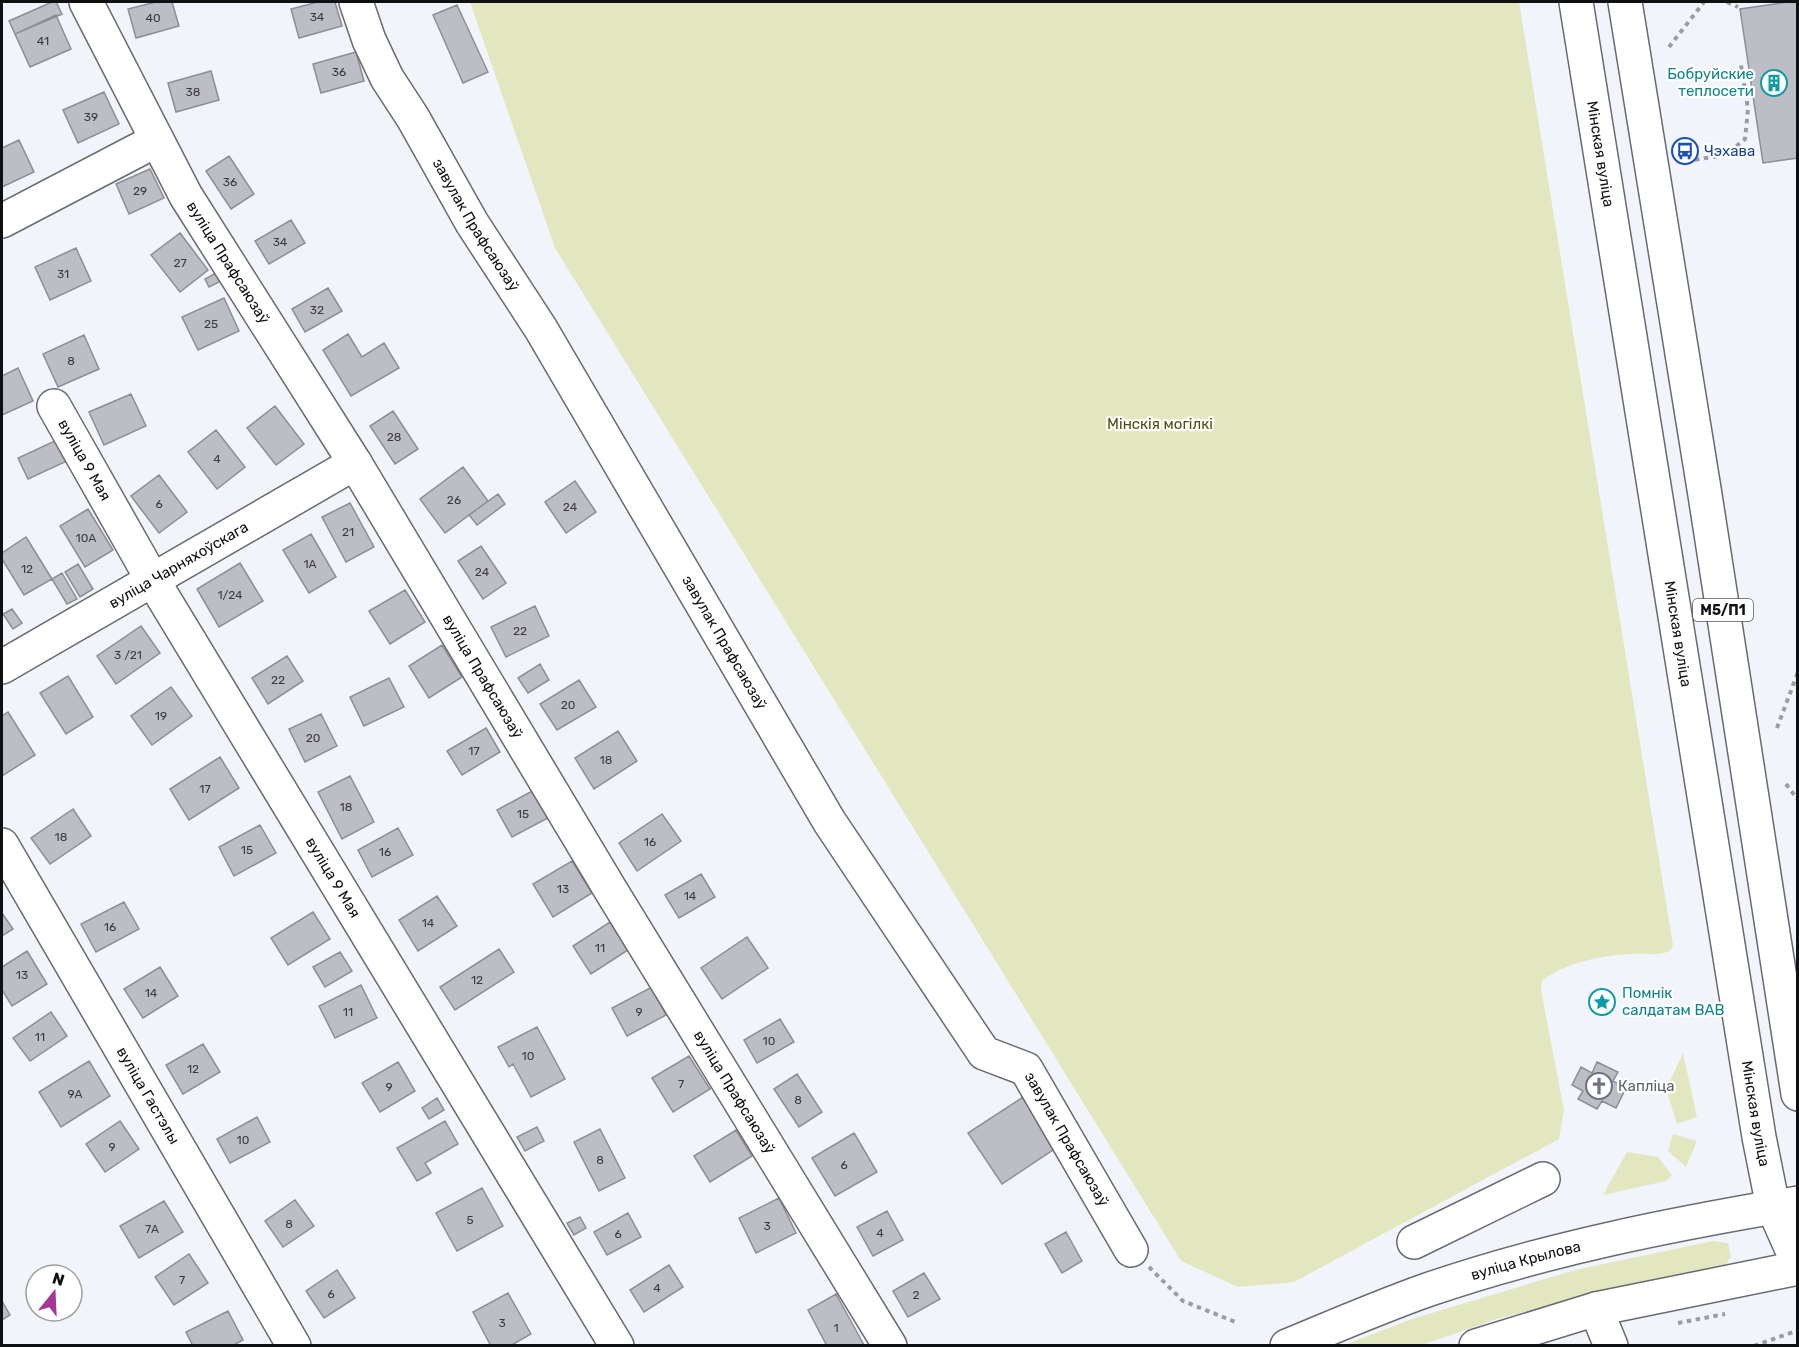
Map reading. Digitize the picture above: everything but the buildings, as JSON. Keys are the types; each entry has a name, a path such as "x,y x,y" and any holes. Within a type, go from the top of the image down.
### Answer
{"street":[{"name":"вуліца Прафсаюзаў","path":"86,2 186,196 355,463 610,889 890,1346"},
{"name":"завулак Прафсаюзаў","path":"356,2 369,40 387,78 413,118 472,223 541,329 829,820 984,1053 1026,1069 1131,1250"},
{"name":"Мінская вуліца","path":"1576,2 1759,1137 1785,1205 1797,1263"},
{"name":"М5/П1","path":"1625,2 1705,495 1797,1094"},
{"path":"2,220 157,140"},
{"name":"вуліца 9 Мая","path":"54,406 152,579 617,1346"},
{"name":"вуліца Чарняхоўскага","path":"2,667 355,463"},
{"name":"вуліца Гастэлы","path":"2,845 294,1346"},
{"path":"1414,1242 1543,1179"},
{"name":"вуліца Крылова","path":"1287,1346 1426,1291 1492,1270 1618,1238 1785,1205"},
{"path":"1476,1346 1596,1310 1797,1268"},
{"path":"1596,1310 1611,1346"}],"path":[{"path":"1669,47 1704,2"},
{"path":"1727,2 1738,7"},
{"path":"1686,161 1726,155 1745,139 1748,109 1741,65"},
{"path":"1777,728 1797,672"},
{"path":"1786,784 1797,800"},
{"path":"1131,1250 1183,1301 1238,1323"},
{"path":"1666,1326 1725,1314"},
{"path":"1754,1346 1796,1330"}],"green space":[{"name":"Мінскія могілкі","path":"470,2 1519,2 1673,945 1670,951 1661,953 1621,955 1584,961 1561,969 1542,981 1541,990 1564,1110 1559,1139 1294,1282 1238,1287 1181,1261 555,248"},
{"path":"1683,1053 1697,1117 1677,1124 1666,1089"},
{"path":"1673,1134 1697,1141 1686,1167 1668,1151"},
{"path":"1627,1152 1658,1157 1672,1175 1666,1181 1603,1195"},
{"path":"1713,1241 1728,1243 1731,1256 1726,1265 1713,1270 1609,1290 1497,1319 1422,1345 1342,1346 1412,1319 1575,1270"}],"place":[{"name":"Бобруйские теплосети","path":"1774,83"},
{"name":"Чэхава","path":"1685,151"},
{"name":"Помнік салдатам ВАВ","path":"1602,1002"},
{"name":"Капліца","path":"1599,1086"}]}
